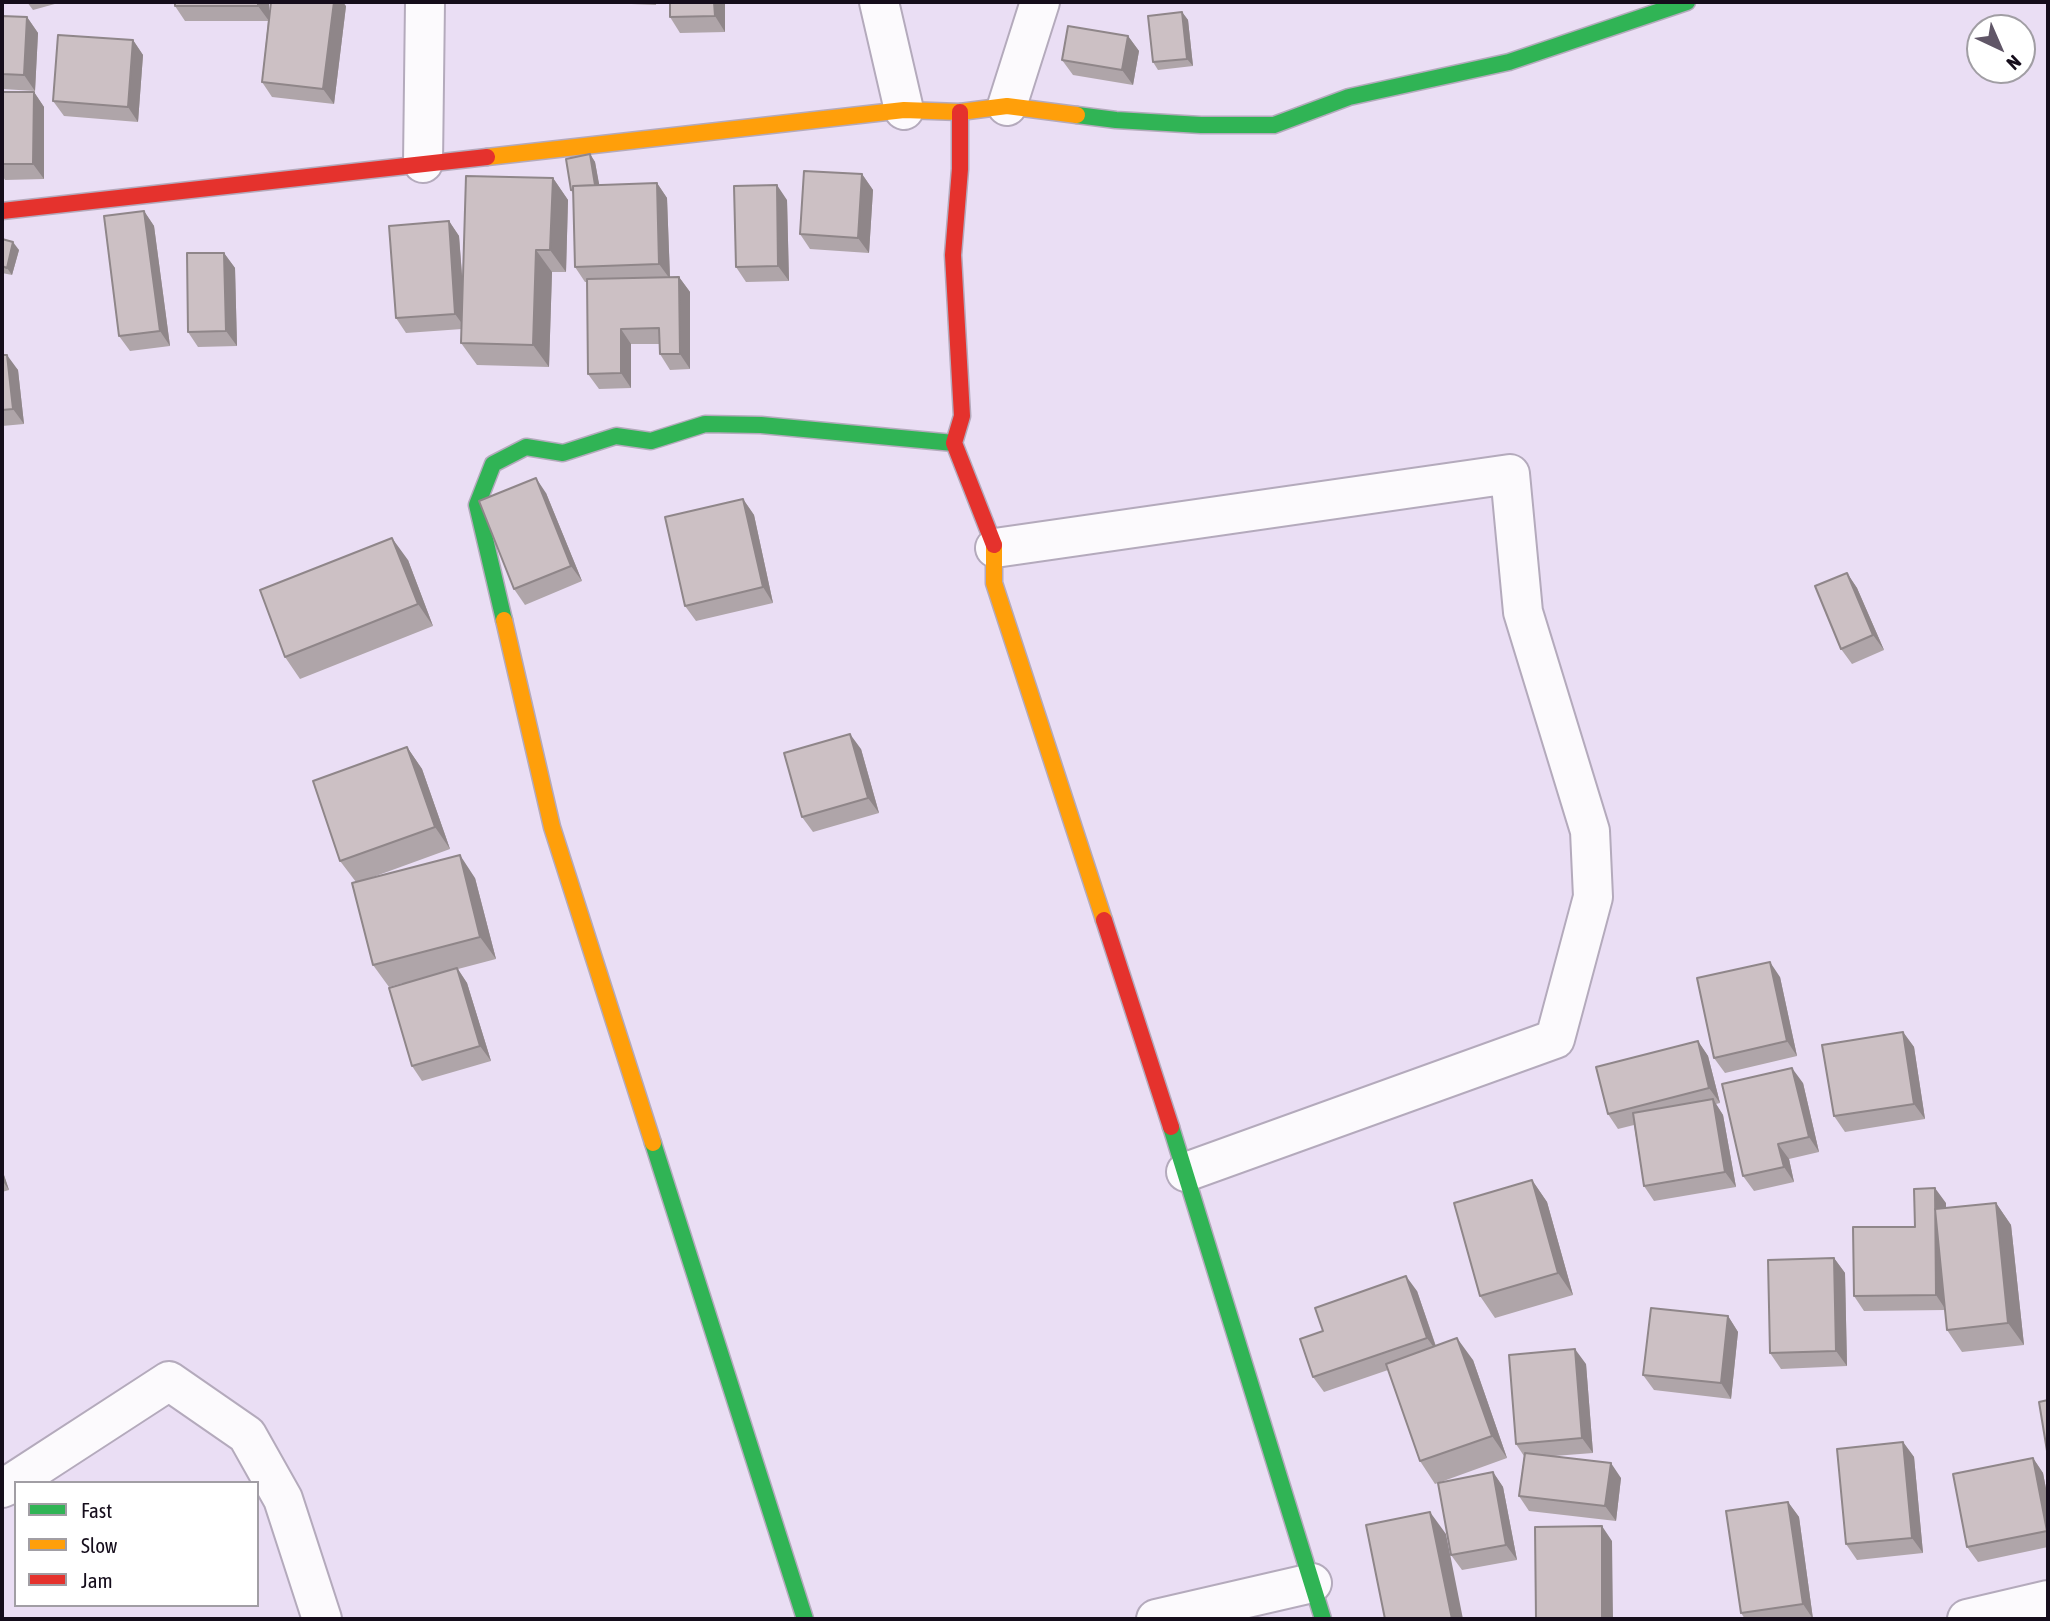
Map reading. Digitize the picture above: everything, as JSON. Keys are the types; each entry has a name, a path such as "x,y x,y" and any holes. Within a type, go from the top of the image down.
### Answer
{"street":[{"path":"424,163 425,2"},
{"path":"879,2 904,110"},
{"path":"1007,106 1040,2"},
{"path":"2,211 904,110 960,112 1007,106 1116,120 1201,125 1274,125 1349,97 1509,62 1687,2"},
{"path":"960,112 960,169 953,255 962,415 954,443 995,548 994,583 1186,1172 1323,1619"},
{"path":"805,1619 552,827 477,505 493,464 526,447 562,453 616,436 651,441 705,424 761,425 954,443"},
{"path":"995,548 1510,474 1523,612 1590,831 1593,897 1555,1039 1186,1172"},
{"path":"15,1481 169,1381 247,1435 284,1499 322,1619"},
{"path":"1156,1619 1312,1583"},
{"path":"1966,1619 2048,1600"}],"building":[{"path":"175,2 258,2 258,6 175,6"},
{"path":"271,2 334,2 323,89 262,82"},
{"path":"670,2 714,2 715,16 670,17"},
{"path":"1182,12 1187,59 1153,62 1148,16"},
{"path":"2,16 27,17 24,75 2,74"},
{"path":"1068,26 1128,36 1122,70 1062,60"},
{"path":"58,35 133,40 128,107 53,101"},
{"path":"2,92 34,92 33,164 2,164"},
{"path":"590,154 595,185 573,186 571,190 566,159"},
{"path":"804,171 862,174 858,238 800,234"},
{"path":"466,176 553,178 550,250 536,250 533,345 461,343"},
{"path":"657,183 659,264 575,267 573,186"},
{"path":"777,185 778,266 736,267 734,186"},
{"path":"144,211 160,331 119,336 104,216"},
{"path":"449,221 455,314 396,318 389,226"},
{"path":"2,239 13,242 7,268 2,266"},
{"path":"187,253 224,253 226,331 188,332"},
{"path":"679,277 680,354 660,354 659,328 621,329 621,373 588,374 587,279"},
{"path":"2,355 7,355 13,409 2,410"},
{"path":"536,478 571,566 514,589 479,501"},
{"path":"743,499 763,587 685,606 665,517"},
{"path":"392,538 418,604 285,657 260,590"},
{"path":"1847,573 1873,635 1841,649 1815,586"},
{"path":"850,734 868,798 802,817 784,753"},
{"path":"407,747 435,827 340,861 313,781"},
{"path":"460,855 480,937 373,965 352,883"},
{"path":"1770,962 1787,1041 1714,1058 1697,978"},
{"path":"457,968 480,1046 412,1066 389,988"},
{"path":"1903,1032 1914,1104 1834,1116 1822,1045"},
{"path":"1698,1041 1709,1088 1608,1114 1596,1067"},
{"path":"1792,1068 1809,1137 1778,1144 1784,1167 1743,1176 1722,1084"},
{"path":"1713,1099 1725,1172 1644,1186 1633,1113"},
{"path":"1532,1180 1558,1273 1480,1296 1454,1203"},
{"path":"1935,1188 1936,1295 1854,1296 1853,1227 1915,1227 1914,1189"},
{"path":"1996,1203 2008,1323 1947,1330 1935,1209"},
{"path":"1834,1258 1836,1351 1770,1353 1768,1260"},
{"path":"1406,1276 1427,1338 1313,1377 1300,1339 1323,1331 1315,1308"},
{"path":"1651,1308 1728,1316 1721,1383 1643,1375"},
{"path":"1457,1338 1492,1436 1420,1461 1386,1364"},
{"path":"1575,1349 1582,1438 1516,1444 1509,1355"},
{"path":"2048,1400 2048,1457 2039,1402"},
{"path":"1903,1442 1912,1538 1846,1544 1837,1449"},
{"path":"1525,1453 1611,1463 1605,1506 1519,1496"},
{"path":"2033,1458 2047,1531 1967,1547 1953,1474"},
{"path":"1493,1472 1506,1545 1451,1555 1438,1483"},
{"path":"1788,1502 1803,1604 1741,1613 1726,1511"},
{"path":"1430,1512 1452,1619 1385,1619 1366,1525"},
{"path":"1602,1526 1602,1619 1536,1619 1535,1527"}],"traffic: fast":[{"path":"1077,115 1201,125 1274,125 1349,97 1509,62 1687,2"},
{"path":"504,620 477,505 493,464 526,447 563,453 616,436 651,441 705,424 761,425 954,443"},
{"path":"1171,1127 1323,1619"},
{"path":"653,1143 805,1619"}],"traffic: slow":[{"path":"487,157 904,110 960,112 1007,106 1077,115"},
{"path":"994,545 994,583 1104,920"},
{"path":"504,620 552,827 653,1143"}],"traffic: jam":[{"path":"960,112 960,169 953,255 962,416 954,443 994,545"},
{"path":"2,211 487,157"},
{"path":"1104,920 1171,1127"}]}
